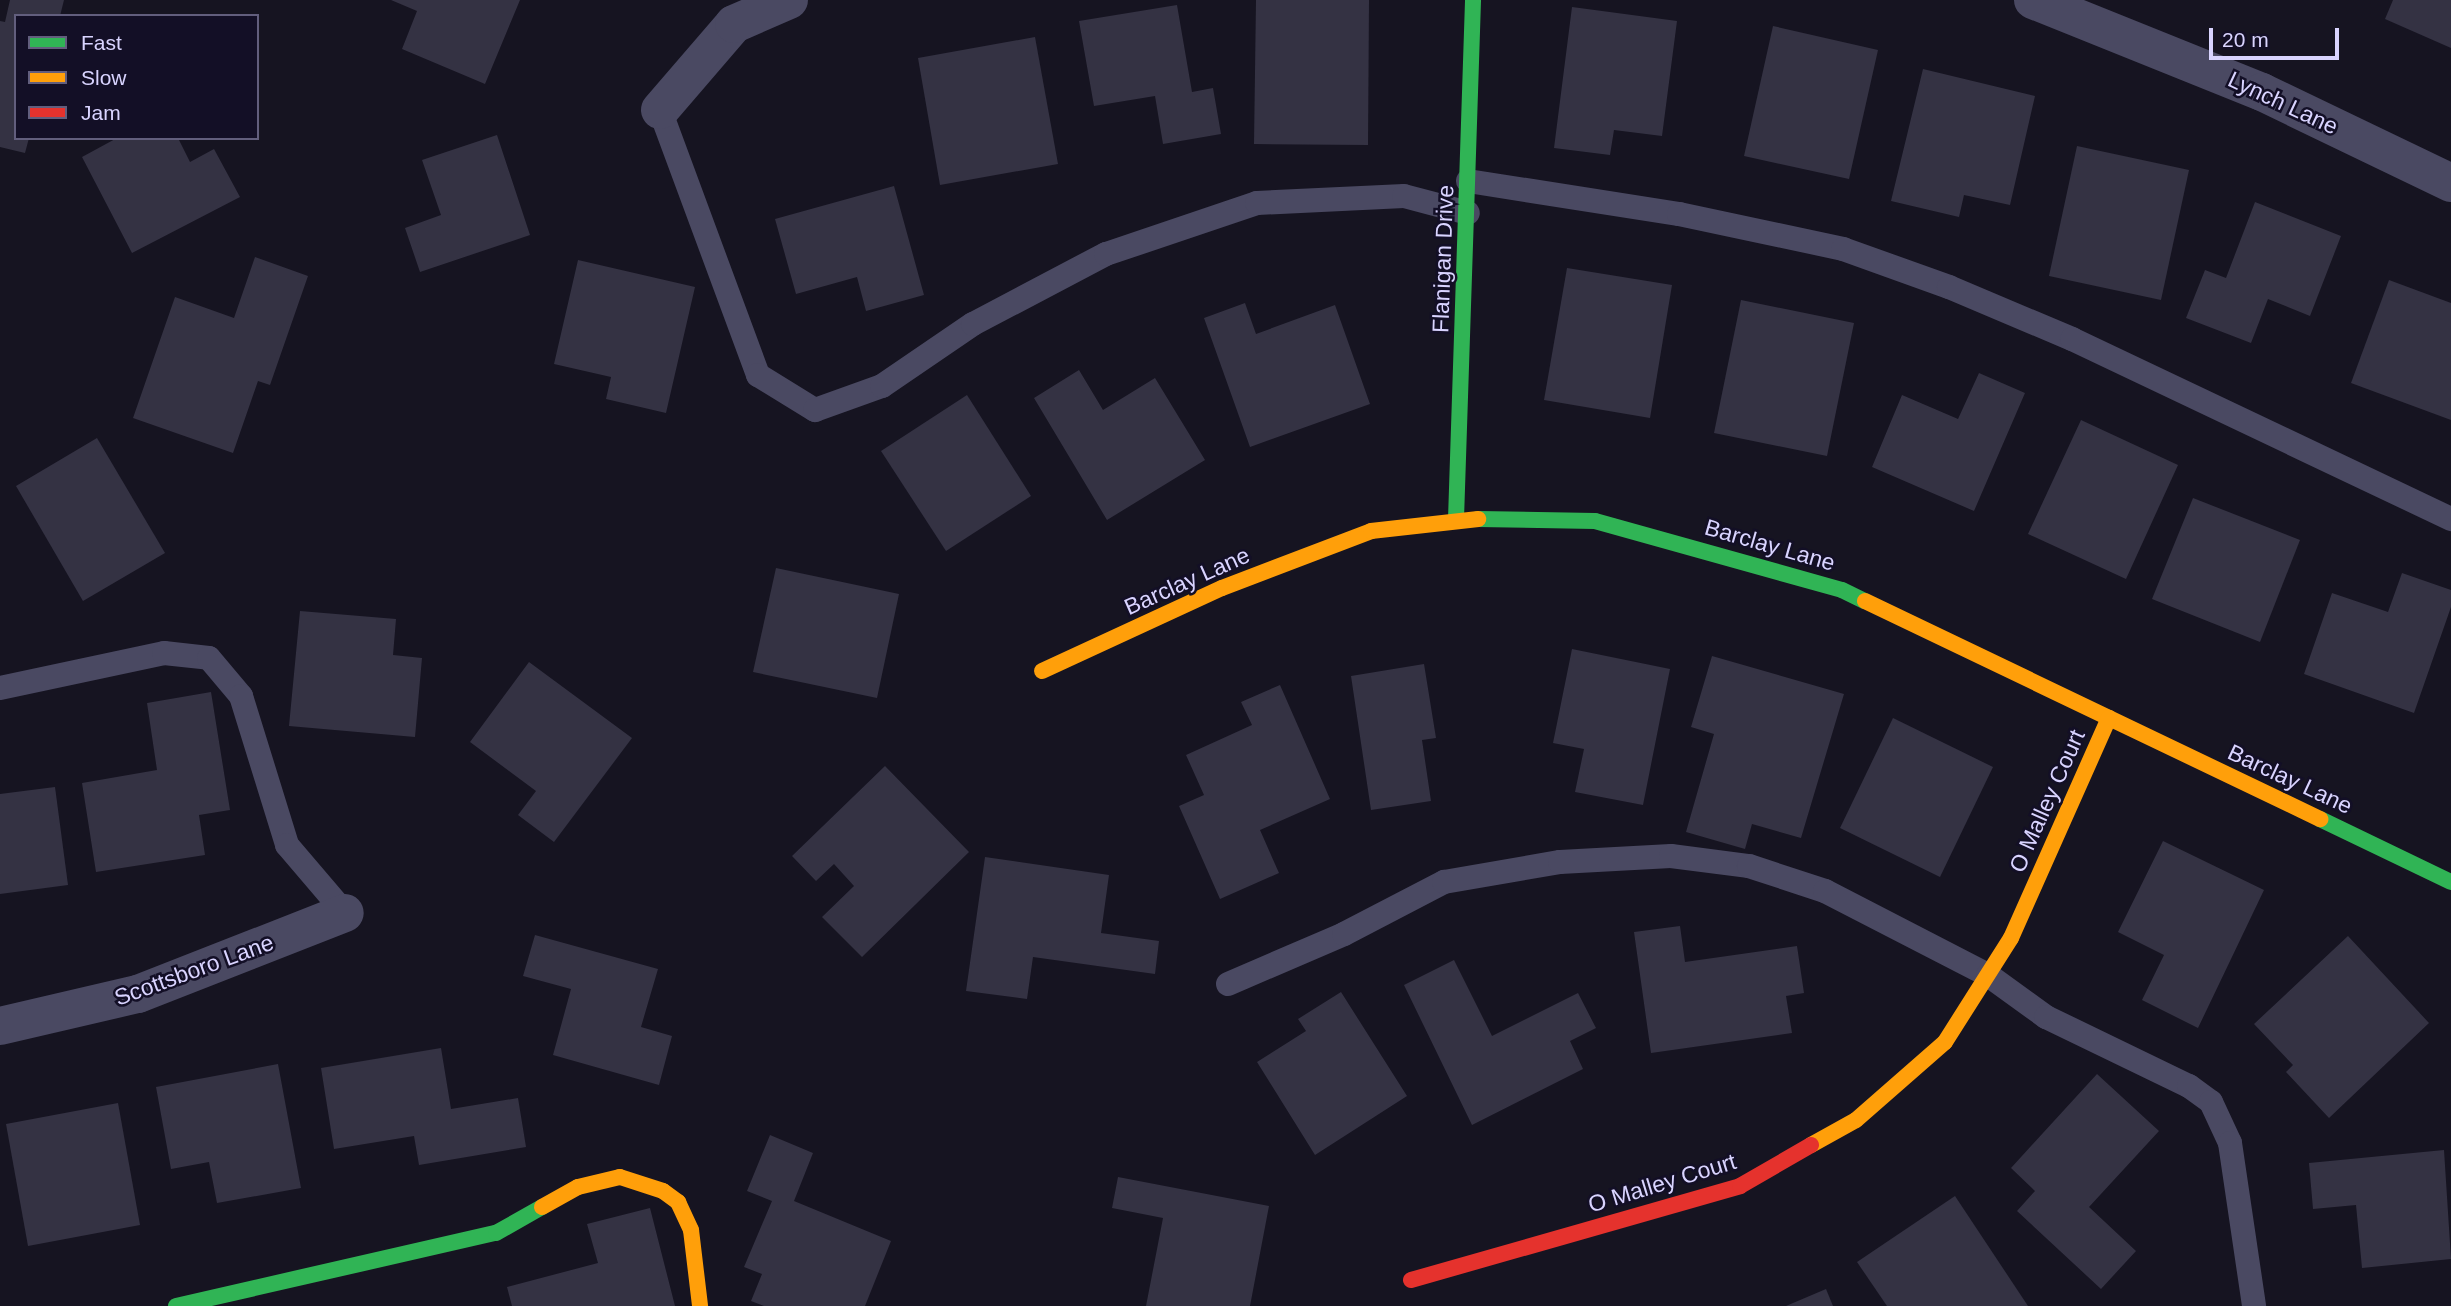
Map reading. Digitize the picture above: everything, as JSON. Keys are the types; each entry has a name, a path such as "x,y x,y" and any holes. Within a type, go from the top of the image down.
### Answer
{"street":[{"path":"660,110 734,24 789,0"},
{"name":"Flanigan Drive","path":"1456,520 1473,0"},
{"name":"Lynch Lane","path":"2033,0 2262,92 2451,183"},
{"name":"Barclay Lane","path":"1042,671 1222,588 1371,531 1456,520 1595,521 1741,558 1842,590 2451,881"},
{"name":"O Malley Court","path":"1411,1280 1740,1186 1856,1120 1945,1042 1988,975 2011,938 2109,718"},
{"name":"Scottsboro Lane","path":"0,1026 138,994 345,914"},
{"path":"176,1306 496,1233 578,1188 620,1177 663,1191 678,1202 691,1230 700,1306"}],"lane":[{"path":"660,110 758,375 815,410 882,386 973,324 1105,254 1256,203 1404,196 1468,213"},
{"path":"1468,181 1679,214 1843,249 1949,287 2072,339 2451,519"},
{"path":"0,688 164,653 209,658 241,696 287,845 345,914"},
{"path":"1228,984 1344,934 1444,882 1560,862 1671,856 1749,866 1825,891 1988,975 2046,1017 2189,1086 2210,1102 2230,1143 2254,1306"}],"building":[{"path":"10,0 64,0 60,14 14,14 14,140 28,140 25,153 0,147 0,21 5,22"},
{"path":"391,0 520,0 485,84 402,49 417,11"},
{"path":"1256,0 1369,0 1368,145 1254,144"},
{"path":"2393,0 2451,0 2451,48 2385,19"},
{"path":"1177,5 1192,92 1213,88 1221,134 1163,144 1155,96 1094,106 1079,21"},
{"path":"1572,7 1677,21 1662,136 1614,130 1610,155 1554,148"},
{"path":"1773,26 1878,50 1849,179 1744,156"},
{"path":"1035,37 1058,164 940,185 918,58"},
{"path":"1923,69 2035,96 2010,205 1964,195 1959,217 1891,201"},
{"path":"497,135 530,235 420,272 405,228 441,215 422,160"},
{"path":"113,140 179,140 190,162 214,149 240,197 132,253 82,157"},
{"path":"2077,146 2189,170 2161,300 2049,276"},
{"path":"894,186 924,295 866,311 857,277 796,294 775,219"},
{"path":"2255,202 2341,236 2310,316 2268,299 2251,343 2186,318 2205,270 2226,278"},
{"path":"255,257 308,276 270,385 258,381 233,453 133,418 175,297 234,318"},
{"path":"578,260 695,287 666,413 606,399 611,377 554,364"},
{"path":"1567,268 1672,285 1650,418 1544,400"},
{"path":"2389,280 2451,303 2451,420 2351,383"},
{"path":"1741,300 1854,323 1827,456 1714,433"},
{"path":"1245,303 1256,334 1335,305 1370,404 1250,447 1204,318"},
{"path":"1079,370 1103,410 1155,378 1205,460 1107,520 1034,398"},
{"path":"1979,373 2025,393 1974,511 1872,467 1902,395 1958,419"},
{"path":"967,395 1031,496 946,551 881,451"},
{"path":"2081,420 2178,465 2126,579 2028,534"},
{"path":"97,438 165,553 83,601 16,486"},
{"path":"2193,498 2300,540 2260,642 2152,599"},
{"path":"776,568 899,594 877,698 753,672"},
{"path":"2402,573 2451,590 2451,607 2414,713 2304,674 2332,593 2388,612"},
{"path":"300,611 396,619 393,655 422,658 415,737 289,726"},
{"path":"1572,649 1670,669 1643,805 1575,792 1584,749 1553,743"},
{"path":"1712,656 1844,694 1801,838 1752,824 1745,849 1686,832 1714,734 1691,727"},
{"path":"529,662 632,738 554,842 518,815 536,791 470,742"},
{"path":"1424,664 1436,738 1422,740 1431,801 1371,810 1351,676"},
{"path":"1280,685 1330,799 1260,830 1279,873 1220,899 1179,806 1204,795 1186,755 1252,725 1241,702"},
{"path":"211,692 230,810 199,815 205,855 96,872 82,783 157,770 147,703"},
{"path":"1893,718 1993,767 1940,877 1840,828"},
{"path":"885,766 969,852 862,957 822,917 854,886 834,864 816,881 792,856"},
{"path":"55,787 68,885 0,894 0,794"},
{"path":"2163,841 2264,890 2198,1028 2142,1000 2164,955 2118,932"},
{"path":"985,857 1109,875 1101,933 1159,941 1155,974 1033,957 1027,999 966,991"},
{"path":"1680,926 1685,962 1797,946 1804,993 1786,996 1792,1033 1651,1053 1634,932"},
{"path":"535,935 658,969 641,1027 672,1036 659,1085 553,1055 571,989 523,976"},
{"path":"2348,936 2429,1023 2329,1118 2286,1072 2293,1065 2254,1024"},
{"path":"1454,960 1492,1036 1578,993 1596,1028 1570,1041 1583,1069 1472,1125 1404,985"},
{"path":"1341,992 1407,1096 1315,1155 1257,1062 1306,1031 1298,1019"},
{"path":"441,1048 451,1109 518,1098 526,1147 419,1165 414,1136 334,1149 321,1068"},
{"path":"278,1064 301,1188 217,1203 209,1162 171,1169 156,1087"},
{"path":"2097,1074 2159,1131 2089,1207 2136,1251 2101,1289 2017,1211 2035,1191 2011,1168"},
{"path":"118,1103 140,1225 28,1246 6,1124"},
{"path":"770,1135 813,1153 794,1201 891,1241 865,1306 764,1306 751,1301 762,1274 744,1267 772,1201 747,1191"},
{"path":"2444,1150 2451,1259 2362,1268 2356,1205 2313,1209 2309,1163"},
{"path":"1118,1177 1269,1206 1250,1306 1146,1306 1163,1218 1112,1208"},
{"path":"1955,1196 2028,1306 1887,1306 1857,1262"},
{"path":"650,1208 675,1306 512,1306 507,1287 598,1263 587,1224"},
{"path":"1826,1289 1833,1306 1786,1306"}],"traffic: fast":[{"path":"1456,519 1473,0"},
{"path":"1478,519 1595,521 1842,590 1865,601"},
{"path":"2320,819 2451,882"},
{"path":"176,1306 496,1233 542,1207"}],"traffic: slow":[{"path":"1042,671 1222,588 1371,531 1478,519"},
{"path":"1865,601 2320,819"},
{"path":"1811,1145 1856,1120 1945,1042 2011,938 2109,718"},
{"path":"542,1207 578,1187 620,1177 663,1191 678,1202 691,1230 700,1306"}],"traffic: jam":[{"path":"1411,1280 1740,1186 1811,1145"}]}
